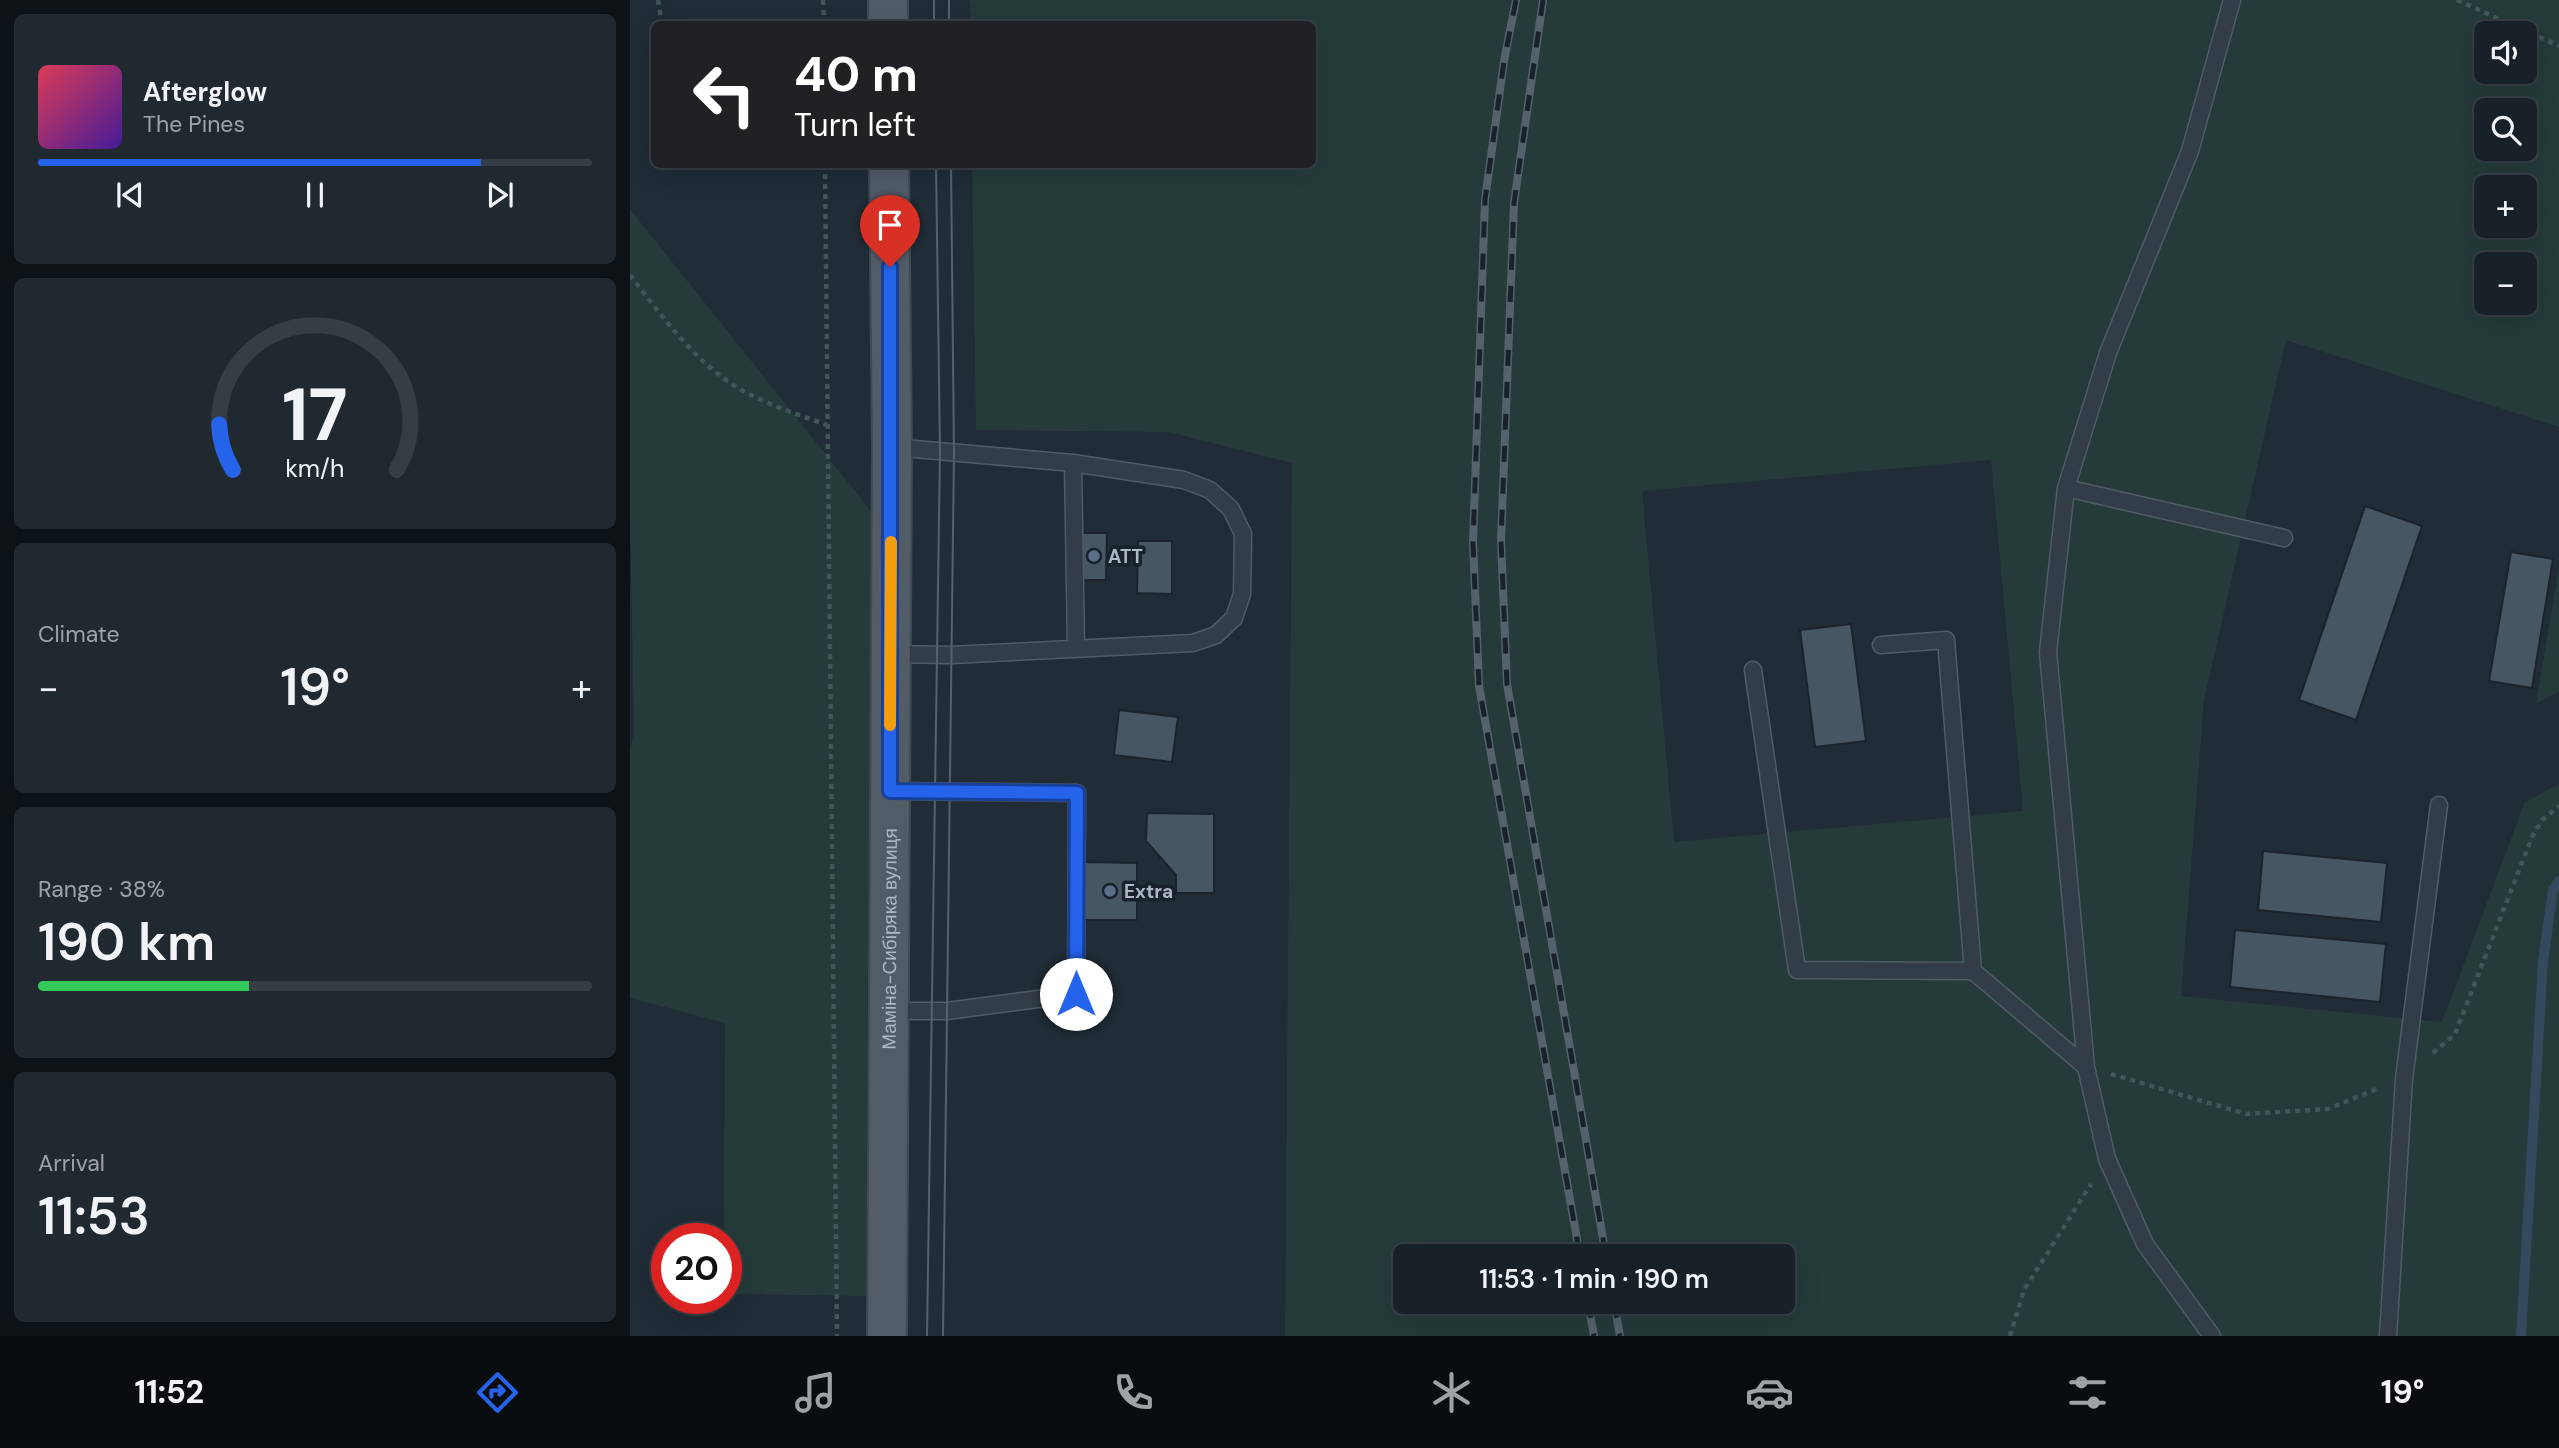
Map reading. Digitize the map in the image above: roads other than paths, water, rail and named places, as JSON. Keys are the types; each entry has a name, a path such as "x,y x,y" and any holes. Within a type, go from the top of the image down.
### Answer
{"main road":[{"path":"888,0 888,21"},
{"name":"Маміна-Сибіряка вулиця","path":"887,1336 892,447 889,168"}],"lane":[{"path":"2212,1336 2145,1244 2107,1158 2087,1067 2048,652 2066,488 2108,353 2190,151 2232,0"},
{"path":"890,654 951,655 1193,643 1216,635 1234,618 1242,594 1243,534 1231,509 1210,490 1184,481 1073,463 892,447"},
{"path":"1073,463 1076,649"},
{"path":"2066,488 2284,538"},
{"path":"1881,645 1947,640 1973,971"},
{"path":"1753,670 1797,970 1973,971 2087,1067"},
{"path":"888,1011 947,1011 1076,994 1077,793 890,791"},
{"path":"2388,1336 2404,1079 2439,805"}],"waterway":[{"path":"2521,1336 2543,961 2553,890 2559,881"}],"tram line":[{"path":"934,0 934,21"},
{"path":"949,0 949,21"},
{"path":"927,1336 940,451 936,168"},
{"path":"943,1336 954,452 951,168"}],"railway":[{"path":"1516,0 1504,61 1485,200 1473,542 1479,686 1578,1244"},
{"path":"1543,0 1514,203 1501,541 1507,684 1604,1244"},
{"path":"1590,1314 1594,1336"},
{"path":"1616,1314 1620,1336"}],"place":[{"name":"ATT","path":"1094,556"},
{"name":"Extra","path":"1110,891"}]}
